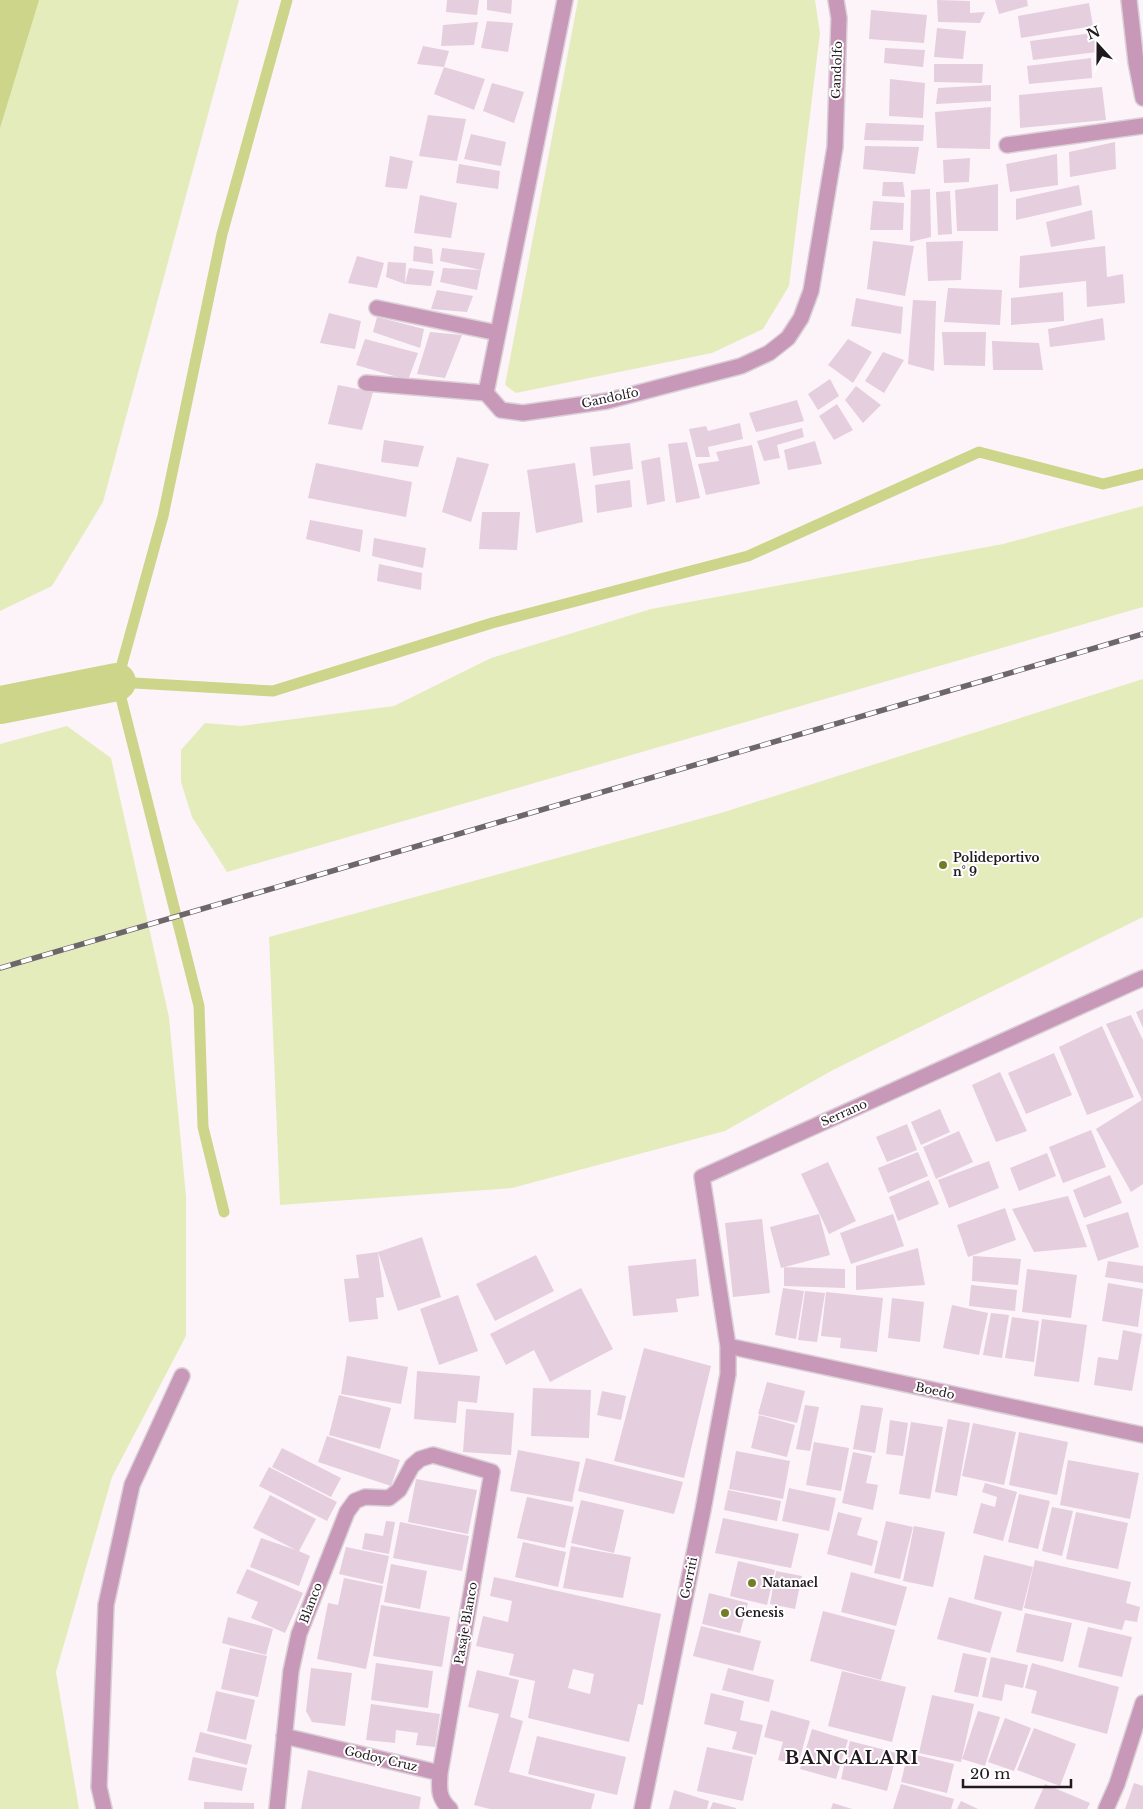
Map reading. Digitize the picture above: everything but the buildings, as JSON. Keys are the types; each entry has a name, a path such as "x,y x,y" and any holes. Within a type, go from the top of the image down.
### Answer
{"street":[{"path":"366,382 486,393 565,0"},
{"name":"Gandolfo","path":"486,393 501,410 523,413 607,401 741,366 769,353 788,338 801,318 811,290 835,147 839,18 836,0"},
{"path":"1134,7 1136,62 1143,98"},
{"path":"1007,145 1143,126"},
{"path":"377,308 498,333"},
{"name":"Serrano","path":"728,1346 702,1177 1143,978"},
{"name":"Boedo","path":"728,1346 1143,1435"},
{"name":"Gorriti","path":"642,1809 701,1520 728,1374 728,1346"},
{"path":"104,1809 99,1787 106,1605 132,1485 182,1376"},
{"name":"Blanco","path":"277,1809 291,1671 299,1634 347,1512 355,1501 365,1497 389,1498 399,1490 412,1466 420,1459 433,1454 492,1472"},
{"name":"Pasaje Blanco","path":"440,1773 492,1472"},
{"path":"1106,1809 1117,1784 1143,1702"},
{"name":"Godoy Cruz","path":"284,1736 440,1773"},
{"path":"440,1773 439,1791 444,1804 450,1809"}],"shaded area":[{"path":"0,0 239,0 103,502 52,586 0,611"},
{"path":"0,0 39,0 0,128"},
{"path":"578,0 815,0 820,33 789,286 763,329 712,353 516,393 505,385"},
{"path":"1143,506 1143,607 227,872 192,817 181,782 181,750 205,723 241,726 394,706 491,658 651,609 1003,544"},
{"path":"1143,679 1143,917 833,1070 725,1131 512,1188 280,1205 269,937 721,813"},
{"path":"67,726 111,758 169,1017 186,1196 186,1336 112,1477 56,1672 79,1809 0,1809 0,744"}],"waterway":[{"path":"224,1212 203,1127 199,1006 117,682 163,516 222,234 287,0"},
{"path":"117,682 273,691 492,623 748,556 979,452 1103,484 1143,474"},
{"path":"0,705 117,682"}],"railway":[{"path":"0,968 1143,634"}],"place":[{"name":"Polideportivo n° 9","path":"943,865"},
{"name":"Natanael","path":"752,1583"},
{"name":"Genesis","path":"725,1613"}],"district":[{"name":"BANCALARI","path":"852,1758"}]}
